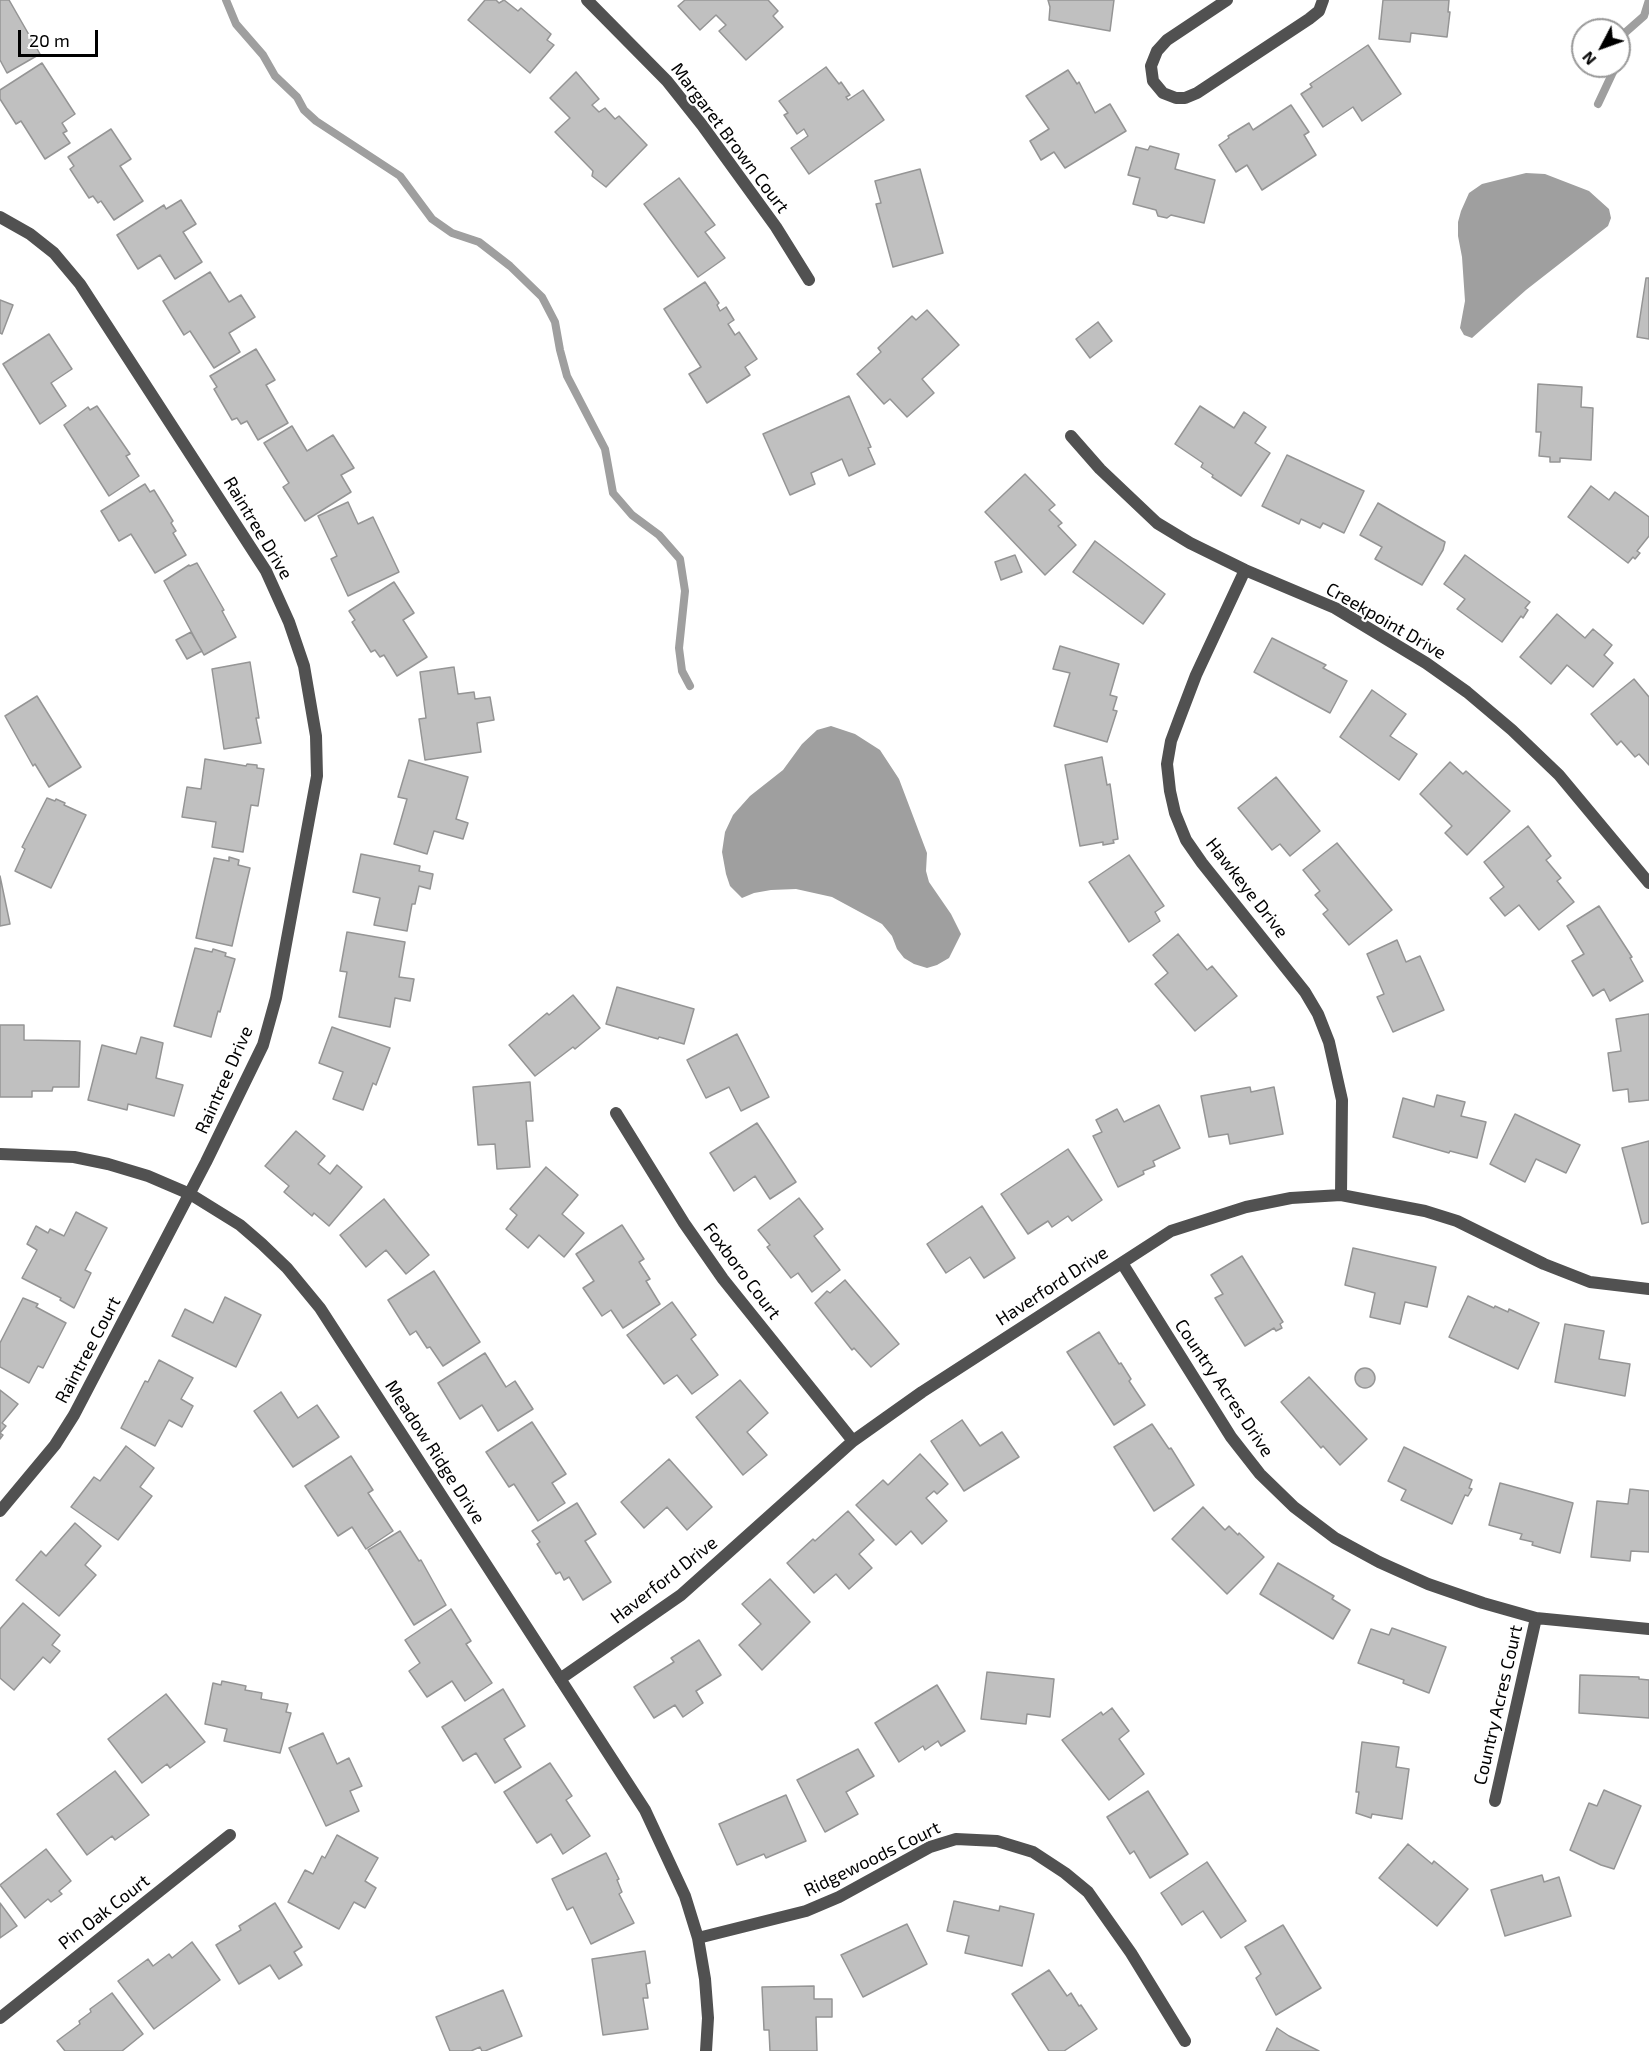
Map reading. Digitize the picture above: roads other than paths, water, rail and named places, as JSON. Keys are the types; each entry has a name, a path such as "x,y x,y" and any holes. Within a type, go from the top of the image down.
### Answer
{"street":[{"name":"Margaret Brown Court","path":"587,0 667,81 695,116 764,209 809,280"},
{"path":"1221,2 1167,40 1156,51 1151,66 1154,81 1163,93 1176,98 1185,98 1197,93 1309,19 1318,10 1323,0"},
{"name":"Raintree Drive","path":"0,217 30,234 54,253 80,284 156,399 266,571 289,622 309,690 316,736 317,776 276,998 263,1045 190,1194"},
{"name":"Creekpoint Drive","path":"1071,436 1100,470 1156,523 1190,543 1245,570 1335,608 1426,663 1467,692 1512,730 1559,775 1649,883"},
{"name":"Hawkeye Drive","path":"1245,570 1196,675 1171,741 1167,764 1170,791 1175,813 1186,840 1305,992 1318,1014 1332,1051 1342,1100 1341,1195"},
{"name":"Foxboro Court","path":"616,1113 684,1223 723,1279 854,1441"},
{"name":"Meadow Ridge Drive","path":"0,1154 74,1157 108,1164 148,1176 190,1194 240,1225 262,1244 287,1268 320,1308 645,1810 686,1896 698,1938 705,1979 708,2018 706,2051"},
{"name":"Raintree Court","path":"0,1510 55,1445 74,1415 190,1194"},
{"name":"Haverford Drive","path":"560,1679 681,1595 854,1441 922,1392 1171,1231 1246,1207 1291,1198 1341,1195 1425,1211 1457,1221 1544,1264 1590,1282 1649,1288"},
{"name":"Country Acres Drive","path":"1122,1263 1231,1437 1260,1474 1294,1507 1335,1538 1428,1584 1483,1603 1536,1618 1649,1629"},
{"name":"Country Acres Court","path":"1495,1801 1536,1618"},
{"name":"Pin Oak Court","path":"0,2018 230,1835"},
{"name":"Ridgewoods Court","path":"698,1938 806,1911 839,1898 930,1847 956,1839 997,1841 1033,1852 1065,1872 1088,1892 1131,1953 1185,2042"}],"waterway":[{"path":"226,0 236,24 263,55 275,76 297,97 304,110 316,121 400,176 432,219 452,233 479,242 510,266 542,297 555,322 567,376 605,449 613,493 632,515 659,535 680,559 685,591 679,648 682,671 690,686"},
{"path":"1631,27 1644,16 1649,0"},
{"path":"1598,104 1610,78"}]}
